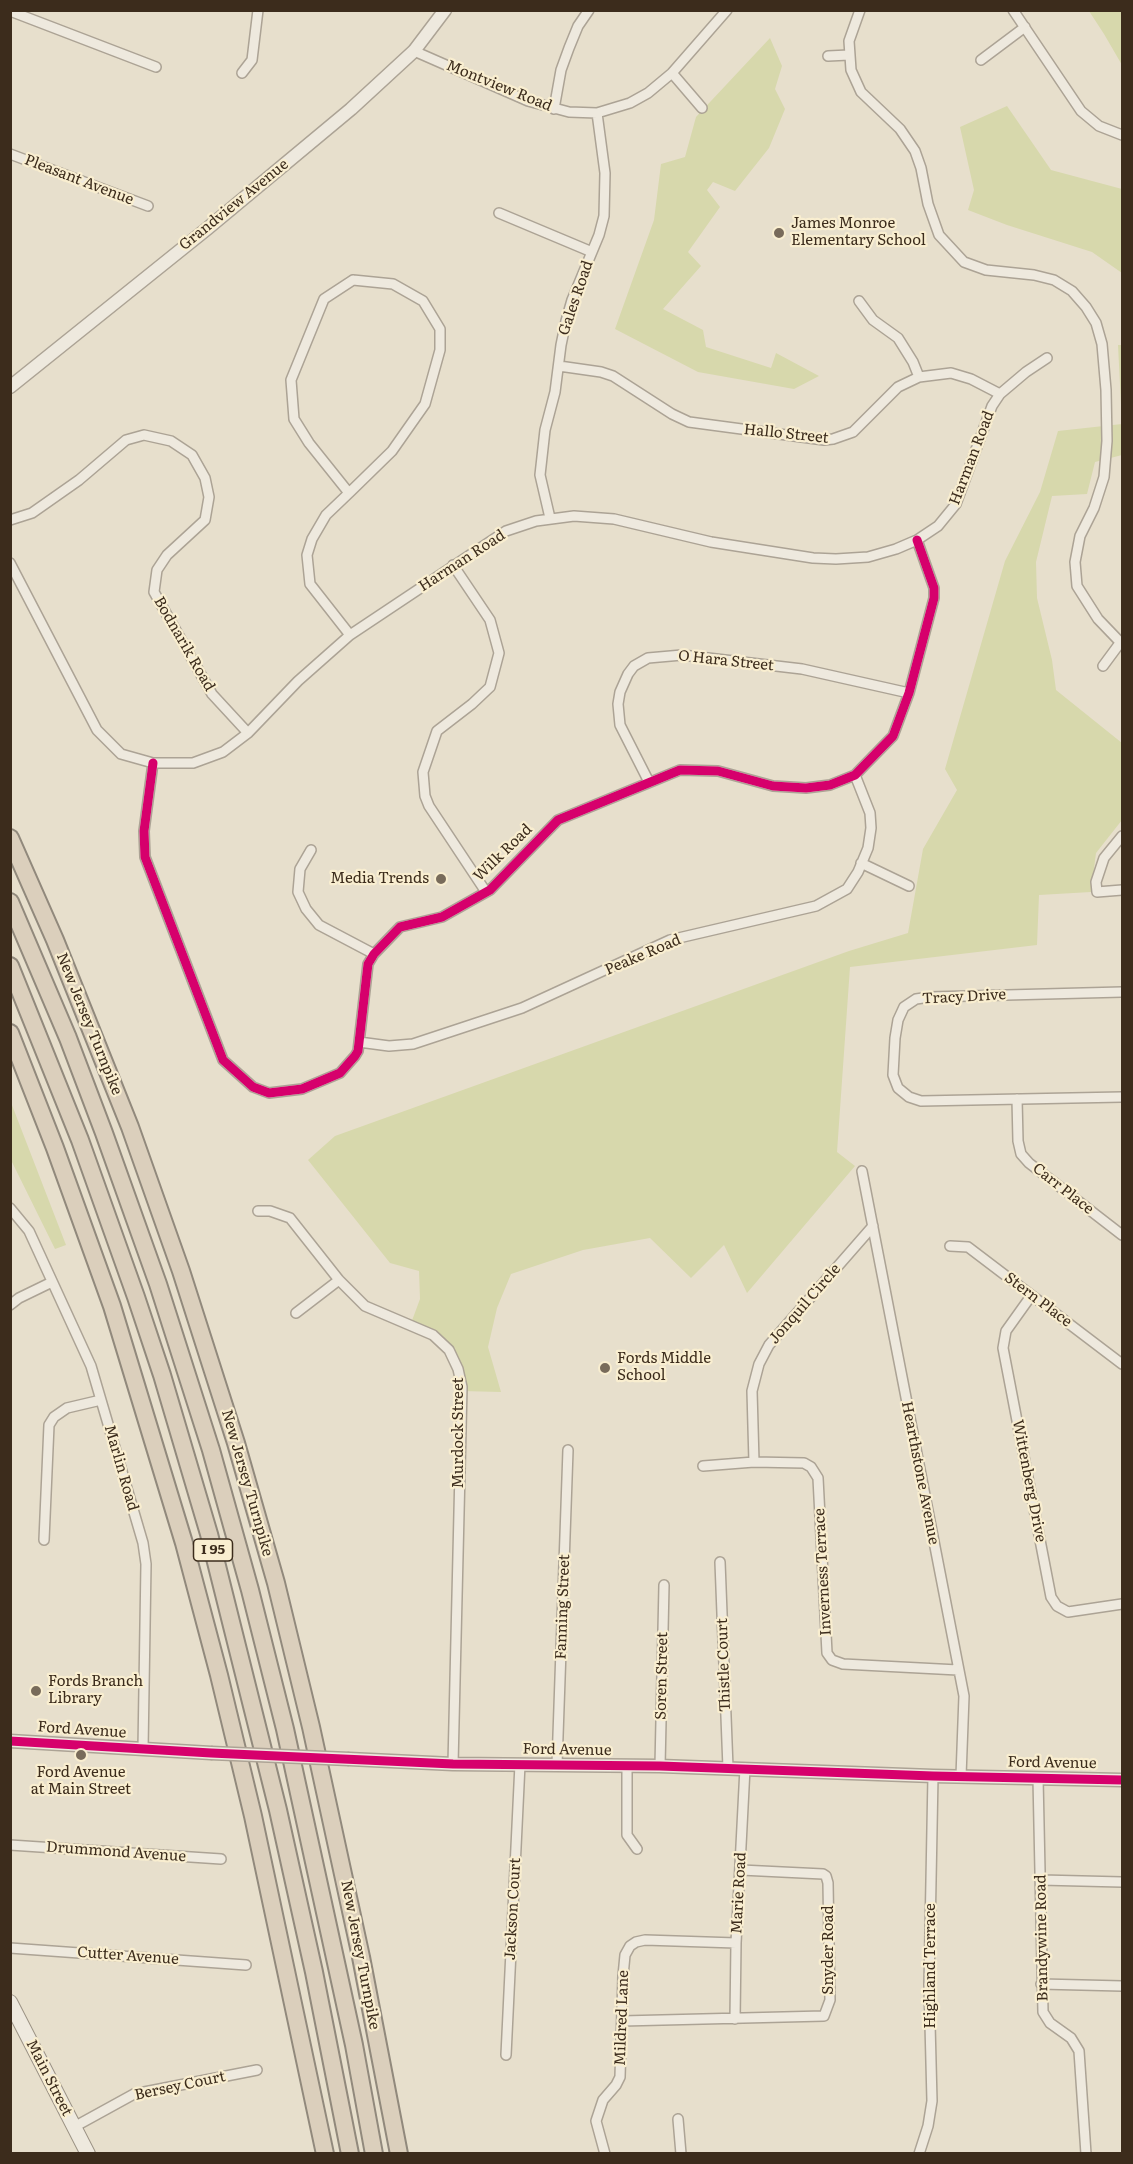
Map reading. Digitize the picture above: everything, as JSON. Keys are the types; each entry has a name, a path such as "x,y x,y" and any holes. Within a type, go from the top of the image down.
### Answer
{"highway":[{"name":"New Jersey Turnpike","path":"10,838 55,940 133,1137 181,1271 236,1443 276,1583 316,1748 361,1957 399,2154"},
{"name":"New Jersey Turnpike","path":"10,902 68,1038 104,1132 158,1284 214,1460 253,1600 285,1729 347,2011 375,2154"},
{"name":"I 95","path":"10,966 76,1130 133,1287 162,1375 209,1534 278,1810 314,1972 350,2154"},
{"name":"I 95","path":"10,1033 56,1148 112,1306 178,1521 246,1785 289,1976 325,2154"}],"main road":[{"name":"Main Street","path":"10,2002 88,2154"}],"street":[{"path":"242,74 252,60 258,10"},
{"name":"Grandview Avenue","path":"10,387 208,228 342,116 414,51 445,10"},
{"path":"554,109 561,70 578,26 589,10"},
{"name":"Montview Road","path":"414,51 528,101 568,112 597,113 630,103 648,93 672,73 727,10"},
{"path":"860,10 849,41 851,70 861,92 900,129 915,151 933,222 946,245 964,262 986,270 1034,275 1054,280 1072,291 1096,323 1102,344 1106,390 1104,477 1094,508 1080,536 1075,562 1077,586 1098,619 1121,644 1103,666"},
{"path":"1013,10 1081,111 1099,126 1122,135"},
{"path":"10,11 156,66"},
{"path":"981,60 1026,27"},
{"path":"828,56 849,55"},
{"path":"672,73 702,108"},
{"name":"Gales Road","path":"550,518 540,475 541,451 555,392 566,321 604,216 605,173 597,113"},
{"name":"Pleasant Avenue","path":"10,154 148,206"},
{"path":"499,213 592,252"},
{"path":"349,493 309,442 294,418 291,380 324,299 353,280 393,284 423,301 440,329 440,350 425,404 392,451 349,493 326,515 312,539 307,555 310,584 350,635"},
{"path":"859,302 873,320 898,338 913,362 919,377"},
{"name":"Harman Road","path":"10,563 97,730 121,754 153,764 193,763 223,752 248,733 298,681 350,635 506,531 550,518 574,516 614,519 711,542 813,558 836,559 875,555 917,540 938,526 956,504 992,406 1000,394 1047,358"},
{"name":"Hallo Street","path":"559,366 613,376 672,414 689,422 824,440 853,432 898,387 919,377 951,373 971,379 1000,394"},
{"name":"Bodnarik Road","path":"10,520 32,513 79,480 126,440 144,435 171,441 192,455 206,478 209,497 205,520 167,555 158,570 154,592 212,694 248,733"},
{"name":"Wilk Road","path":"153,764 144,831 145,857 223,1060 253,1087 269,1093 302,1089 344,1070 355,1056 359,1042 368,964 374,954 400,927 442,917 490,890 558,820 680,770 718,771 773,786 806,788 830,785 855,775 893,736 909,693 934,598 934,588 917,540"},
{"path":"453,565 490,620 499,653 490,687 437,731 423,772 429,806 486,892"},
{"name":"O Hara Street","path":"649,782 620,725 618,704 620,692 628,674 634,666 648,658 682,655 802,669 909,693"},
{"name":"Peake Road","path":"359,1042 389,1046 413,1044 522,1008 670,940 816,906 847,889 858,872 868,848 871,828 870,813 855,775"},
{"path":"1122,836 1104,858 1096,882 1097,891 1122,890"},
{"path":"310,850 300,869 298,892 306,909 319,925 374,954"},
{"path":"861,863 909,886"},
{"name":"Tracy Drive","path":"1122,992 916,999 904,1007 898,1020 893,1075 898,1088 909,1097 921,1101 1122,1097"},
{"name":"Carr Place","path":"1017,1099 1018,1141 1021,1154 1029,1163 1122,1235"},
{"name":"Hearthstone Avenue","path":"862,1171 964,1696 961,1776"},
{"name":"Marlin Road","path":"10,1208 29,1231 91,1366 144,1544 146,1564 142,1749"},
{"name":"Murdock Street","path":"258,1211 270,1211 290,1218 339,1280 365,1306 433,1335 449,1350 459,1369 462,1387 453,1764"},
{"name":"Jonquil Circle","path":"754,1462 752,1391 759,1364 769,1345 873,1226"},
{"name":"Stern Place","path":"950,1246 968,1247 1122,1364"},
{"path":"296,1313 339,1280"},
{"path":"10,1305 19,1298 52,1282"},
{"name":"Wittenberg Drive","path":"1031,1296 1006,1331 1003,1348 1051,1596 1057,1606 1068,1612 1122,1604"},
{"path":"44,1540 49,1425 54,1417 67,1408 101,1400"},
{"name":"Fanning Street","path":"557,1764 568,1450"},
{"name":"Inverness Terrace","path":"703,1466 754,1462 804,1463 811,1467 818,1478 827,1653 832,1660 843,1664 958,1670"},
{"name":"Thistle Court","path":"720,1562 728,1768"},
{"name":"Soren Street","path":"660,1766 664,1586"},
{"name":"Ford Avenue","path":"10,1741 453,1764 745,1768 933,1776 1122,1780"},
{"name":"Jackson Court","path":"506,2055 520,1764"},
{"path":"627,1766 627,1835 637,1849"},
{"name":"Marie Road","path":"735,2019 736,1943 745,1768"},
{"name":"Highland Terrace","path":"919,2154 928,2126 932,2101 929,1985 933,1776"},
{"name":"Brandywine Road","path":"1038,1778 1043,2012 1050,2023 1071,2038 1079,2051 1086,2154"},
{"name":"Drummond Avenue","path":"10,1845 221,1859"},
{"name":"Snyder Road","path":"622,2021 824,2016 830,2000 826,1876 741,1870"},
{"path":"1041,1880 1122,1882"},
{"name":"Mildred Lane","path":"605,2154 596,2121 598,2108 620,2077 623,1976 625,1955 630,1946 636,1942 645,1941 736,1943"},
{"name":"Cutter Avenue","path":"10,1948 246,1965"},
{"path":"1041,1984 1122,1986"},
{"name":"Bersey Court","path":"74,2127 134,2094 257,2070"},
{"path":"678,2119 681,2154"}],"green space":[{"path":"1089,11 1122,11 1122,65 1104,34"},
{"path":"770,38 782,66 775,89 785,109 769,148 735,191 713,182 707,190 720,207 688,252 701,266 663,309 703,330 706,347 771,368 776,353 819,376 794,389 698,372 615,329 654,220 661,164 685,157 696,117"},
{"path":"1007,106 1051,170 1122,189 1122,273 1092,252 968,210 974,190 960,127"},
{"path":"1118,345 1122,345 1122,424"},
{"path":"1122,424 1122,455 1095,462 1087,494 1052,496 1036,562 1037,598 1052,660 1056,690 1122,743 1122,820 1096,853 1091,892 1039,895 1037,945 850,967 837,1152 855,1166 747,1293 724,1245 691,1278 650,1238 583,1250 511,1274 497,1308 488,1347 501,1392 461,1391 444,1345 410,1326 420,1299 419,1271 390,1263 308,1160 335,1136 849,951 908,933 923,849 957,790 945,769 1005,561 1040,492 1058,431"},
{"path":"10,1100 66,1245 55,1249 11,1160"}],"cycle path":[{"path":"153,763 144,831 145,857 223,1060 253,1087 269,1093 302,1089 340,1073 358,1051 368,964 374,954 400,927 442,917 490,890 558,820 680,770 718,771 773,786 806,788 830,785 855,775 893,736 909,693 934,598 934,588 917,540"},
{"path":"10,1741 453,1764 660,1766 1122,1780"}],"place":[{"name":"James Monroe Elementary School","path":"779,233"},
{"name":"Media Trends","path":"441,879"},
{"name":"Fords Middle School","path":"605,1368"},
{"name":"Fords Branch Library","path":"36,1691"},
{"name":"Ford Avenue at Main Street","path":"81,1755"}]}
